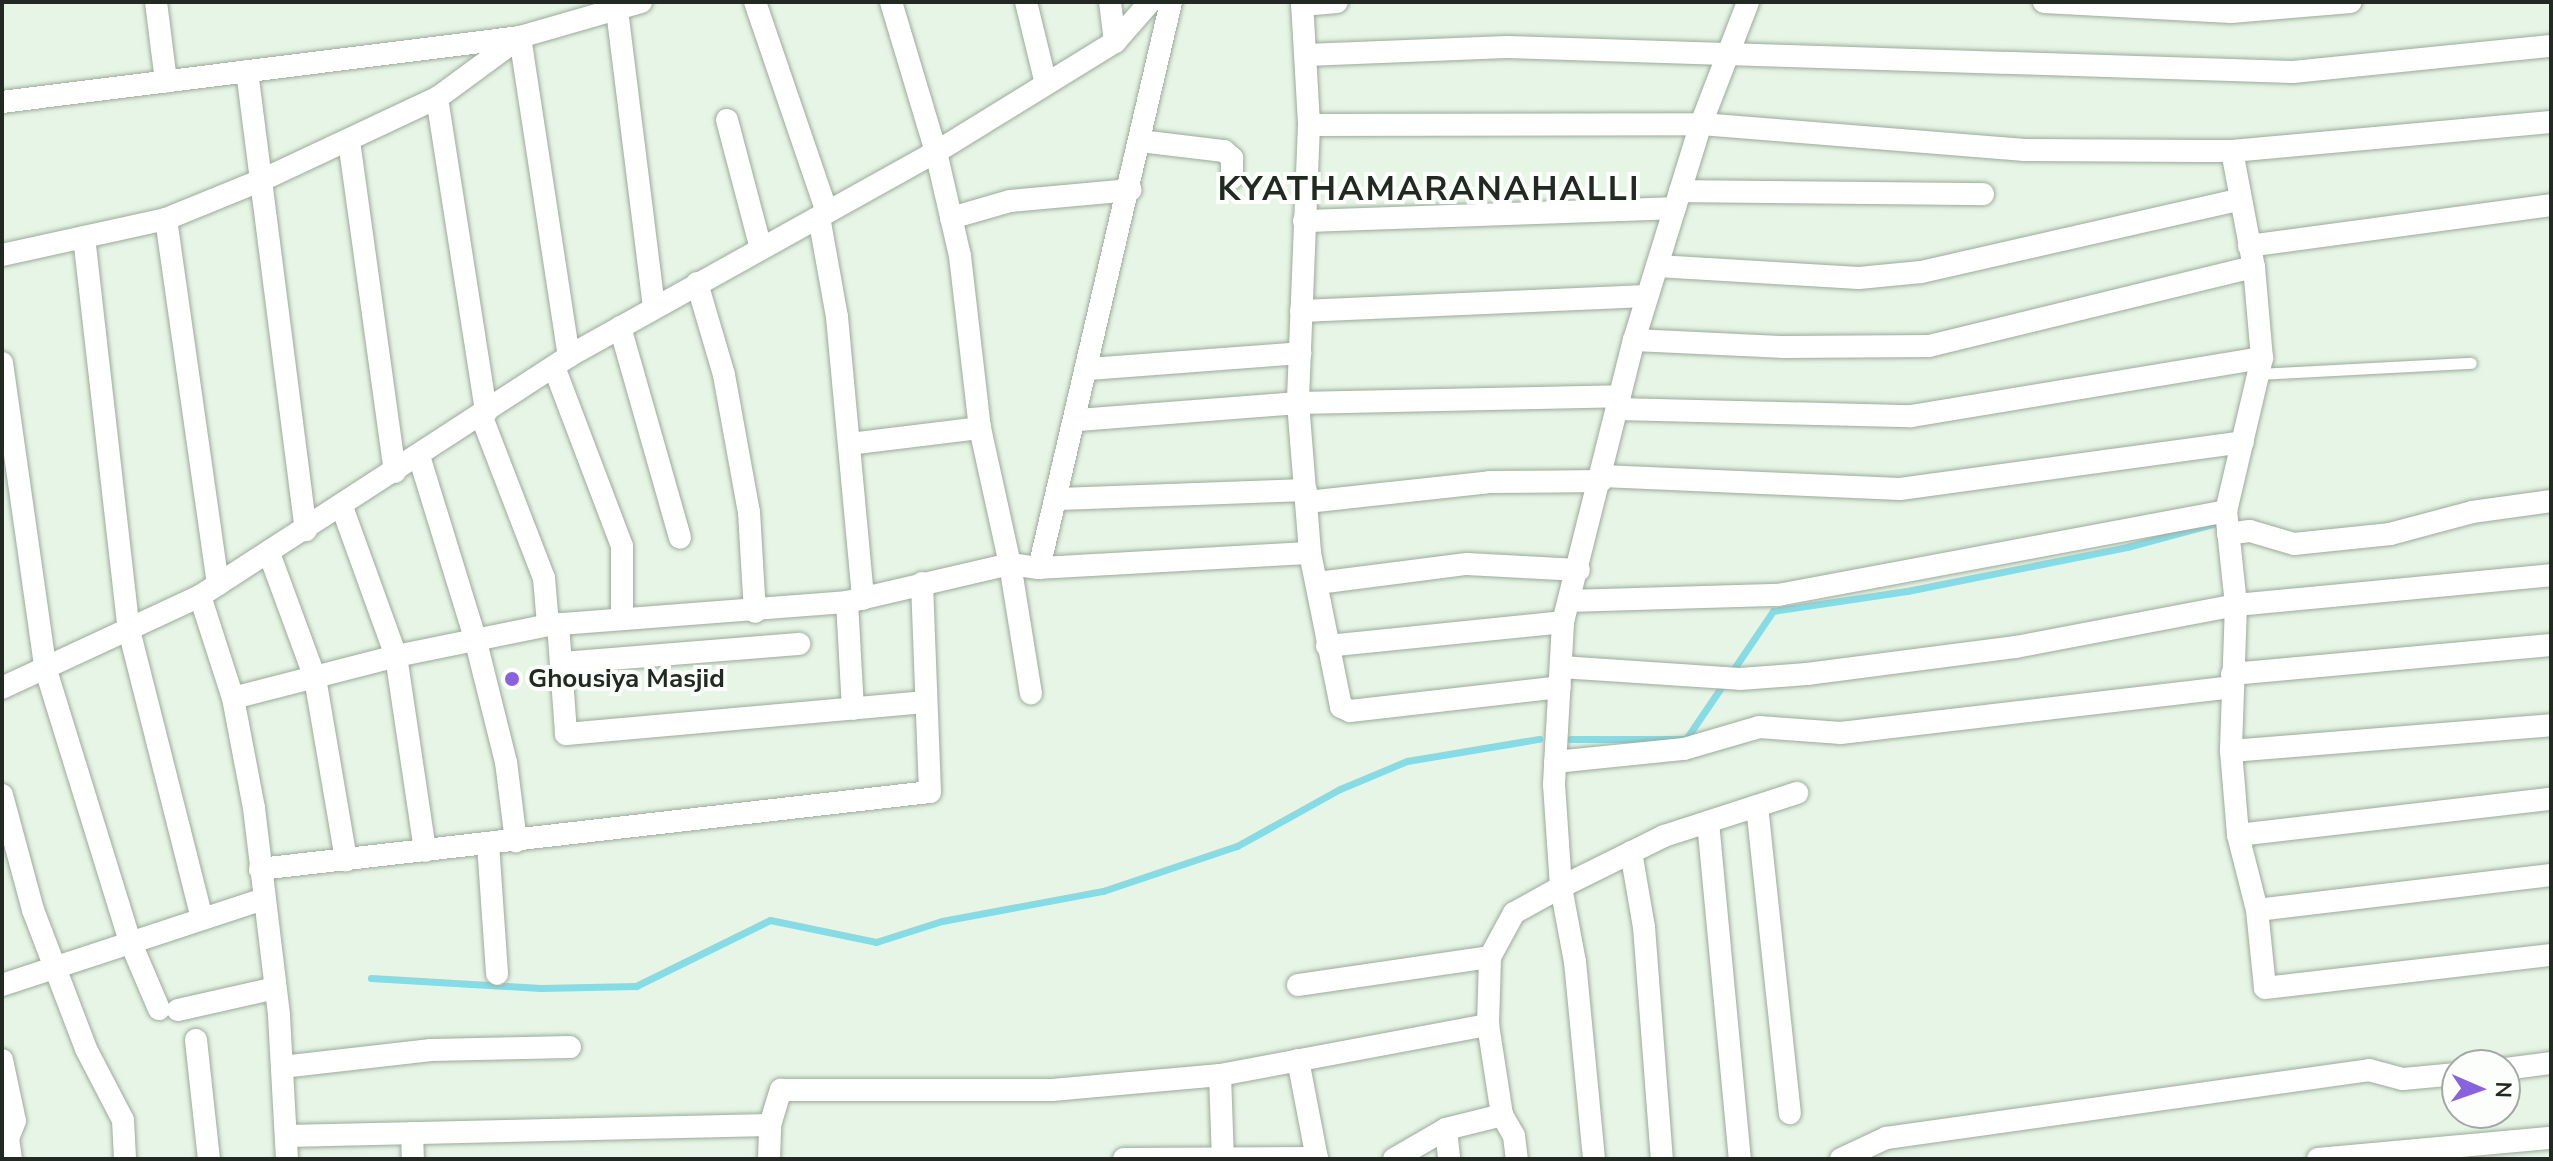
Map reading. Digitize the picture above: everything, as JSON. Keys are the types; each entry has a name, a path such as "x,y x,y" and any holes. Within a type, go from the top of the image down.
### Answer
{"street":[{"path":"156,2 166,81"},
{"path":"2,102 520,37 616,6 641,2"},
{"path":"755,2 823,214 849,444 855,600 853,709"},
{"path":"891,2 936,152 951,218 980,428 1010,564 1031,693"},
{"path":"1026,2 1046,84"},
{"path":"1110,2 1115,42"},
{"path":"2,688 209,590 342,507 561,362 654,307 936,152 1115,42 1150,2"},
{"path":"1039,568 1078,420 1171,2"},
{"path":"1337,2 1302,3 1309,125 1298,403 1310,553 1318,583 1327,646 1344,711 1560,677 1740,679 2016,647 2236,605 2551,575"},
{"path":"1594,1159 1575,962 1561,887 1555,762 1567,612 1647,296 1701,124 1726,52 1748,2"},
{"path":"2044,2 2231,12 2351,2"},
{"path":"616,6 654,307"},
{"path":"2,255 166,219 264,179 437,98 520,37"},
{"path":"520,37 561,362 622,546 622,617"},
{"path":"1306,55 1507,47 2293,72 2551,46"},
{"path":"247,71 264,179 306,530"},
{"path":"437,98 484,413 544,578 561,663 566,734 926,702"},
{"path":"727,120 761,249"},
{"path":"1309,125 1701,124 2025,150 2232,151 2551,122"},
{"path":"349,141 395,472"},
{"path":"1140,141 1227,152 1232,178"},
{"path":"2232,151 2251,257 2261,366 2226,511 2236,605 2231,751 2238,835 2257,910 2265,988 2551,955"},
{"path":"951,218 1010,201 1130,190"},
{"path":"1304,221 1677,199 1983,194"},
{"path":"1657,266 1859,278 1921,272 2239,200"},
{"path":"1634,340 1785,347 1929,346 2251,257 2551,205"},
{"path":"166,219 209,590 233,698 276,988 287,1159"},
{"path":"84,237 129,630 202,918"},
{"path":"697,283 724,375 749,512 755,612"},
{"path":"1301,311 1647,296"},
{"path":"620,327 680,538"},
{"path":"1089,369 1300,353"},
{"path":"2,363 45,667 130,941 168,1010 276,988"},
{"path":"1078,420 1298,403 1619,403 1911,416 2261,366"},
{"path":"849,444 980,428"},
{"path":"1059,499 1306,496 1490,482 1601,478 1900,489 2243,442"},
{"path":"419,456 475,638 506,762 516,841"},
{"path":"2228,534 2250,531 2294,544 2390,534 2472,512 2551,501"},
{"path":"342,507 396,656 425,851"},
{"path":"1327,646 1567,612 1778,595 2226,511"},
{"path":"269,553 315,678 346,860"},
{"path":"233,698 396,656 553,624 622,617 755,612 855,600 1010,564 1039,568 1310,553"},
{"path":"1318,583 1467,564 1579,570"},
{"path":"260,869 930,792 922,583"},
{"path":"561,663 799,644"},
{"path":"1555,762 1684,749 1759,727 1841,733 2232,680 2551,645"},
{"path":"2231,751 2551,725"},
{"path":"1517,1159 1514,1136 1502,1115 1488,1025 1490,957 1514,913 1631,852 1708,822 1797,793"},
{"path":"2,795 54,965 86,1049 123,1120 125,1159"},
{"path":"2238,835 2551,799"},
{"path":"1757,806 1790,1113"},
{"path":"1708,822 1740,1159"},
{"path":"488,844 497,974"},
{"path":"1631,852 1644,927 1662,1159"},
{"path":"2257,910 2551,875"},
{"path":"2,985 54,965 263,899"},
{"path":"1298,985 1490,957"},
{"path":"769,1159 770,1125 781,1090 1052,1090 1220,1075 1488,1025"},
{"path":"196,1040 209,1159"},
{"path":"282,1067 431,1050 570,1047"},
{"path":"2,1060 15,1121 8,1138 11,1159"},
{"path":"1124,1159 1317,1158 1298,1060"},
{"path":"2521,1067 2551,1063"},
{"path":"1841,1159 1886,1138 2369,1070 2403,1079 2441,1075"},
{"path":"1220,1075 1223,1158"},
{"path":"1394,1159 1446,1129 1502,1115"},
{"path":"286,1136 770,1125"},
{"path":"1446,1129 1449,1159"},
{"path":"412,1133 413,1159"},
{"path":"2318,1159 2551,1138"}],"lane":[{"path":"2261,366 2471,363"}],"waterway":[{"path":"1731,673 1773,611 1907,591 2127,547 2213,524"},
{"path":"1570,739 1686,739 1724,683"},
{"path":"371,978 541,988 636,986 770,920 876,942 942,921 1103,891 1237,846 1340,789 1407,761 1539,739"}],"place":[{"name":"Ghousiya Masjid","path":"512,679"}],"district":[{"name":"KYATHAMARANAHALLI","path":"1429,190"}]}
